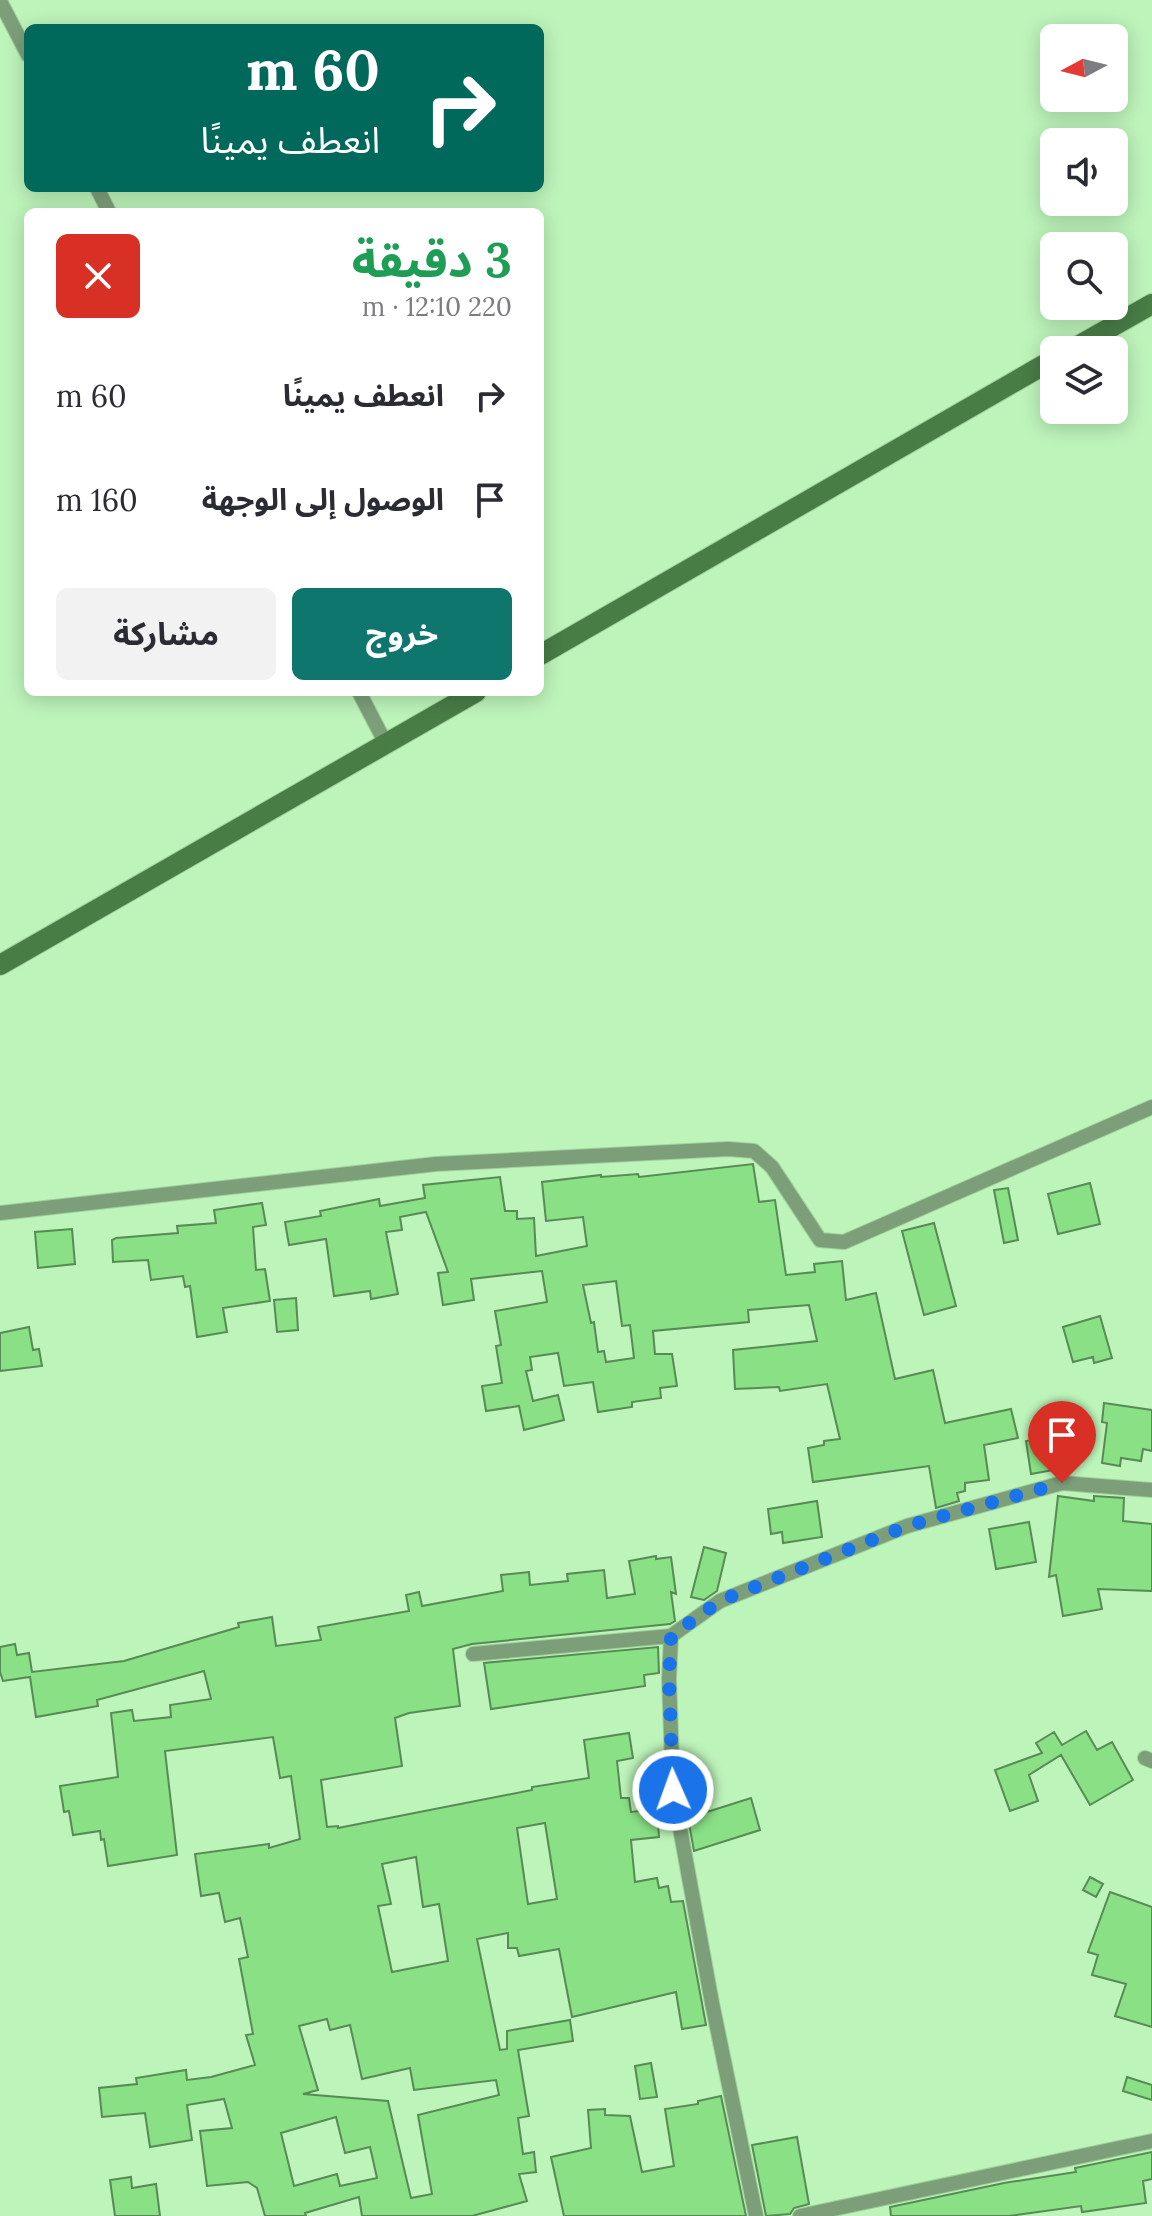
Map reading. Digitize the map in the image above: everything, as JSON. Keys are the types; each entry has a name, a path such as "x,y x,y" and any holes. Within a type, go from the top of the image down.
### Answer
{"main road":[{"path":"1096,336 1152,304"},
{"path":"544,653 1040,367"},
{"path":"0,965 469,696"}],"street":[{"path":"0,1 24,47"},
{"path":"361,696 386,744"},
{"path":"0,1213 436,1164 728,1149 754,1151 772,1167 820,1240 844,1242 1152,1107"},
{"path":"473,1654 671,1636 720,1601 907,1526 1062,1483 1152,1490"},
{"path":"671,1636 669,1679 673,1790 756,2216"},
{"path":"800,2216 1152,2141"}],"building":[{"path":"753,1164 759,1202 775,1200 786,1275 815,1272 814,1264 842,1261 846,1300 876,1293 895,1379 933,1370 945,1423 1011,1409 1018,1438 984,1445 989,1480 965,1483 965,1491 957,1493 959,1501 936,1508 929,1466 813,1482 808,1448 824,1445 824,1441 840,1439 827,1384 780,1391 779,1387 735,1389 733,1350 817,1341 809,1305 748,1310 749,1322 653,1331 655,1354 672,1354 677,1386 660,1388 661,1398 632,1402 632,1407 598,1412 593,1382 564,1386 558,1353 530,1357 532,1370 526,1371 533,1401 558,1395 564,1420 524,1430 519,1406 486,1411 482,1386 502,1383 496,1346 501,1345 495,1311 547,1302 542,1271 471,1279 474,1300 443,1305 438,1273 448,1272 426,1212 400,1217 402,1230 386,1232 398,1294 371,1299 370,1291 334,1296 326,1239 289,1245 285,1222 321,1216 320,1211 379,1199 380,1206 425,1198 423,1185 500,1177 505,1211 517,1211 517,1219 534,1218 536,1256 587,1246 583,1217 546,1221 542,1182 601,1175 638,1174 639,1177","holes":["616,1281 622,1326 630,1325 634,1358 606,1362 604,1351 598,1352 594,1322 591,1323 583,1285"]},
{"path":"1090,1183 1100,1224 1058,1234 1048,1194"},
{"path":"1008,1188 1018,1240 1004,1243 994,1190"},
{"path":"262,1203 266,1225 253,1227 256,1270 265,1269 270,1301 223,1308 227,1332 197,1337 190,1286 185,1287 183,1276 151,1280 148,1260 113,1262 112,1240 116,1238 178,1233 177,1226 216,1223 214,1210"},
{"path":"934,1223 956,1306 924,1315 902,1231"},
{"path":"72,1229 75,1264 38,1268 35,1232"},
{"path":"296,1298 298,1330 277,1332 274,1300"},
{"path":"1100,1316 1112,1358 1094,1363 1093,1357 1073,1362 1063,1327"},
{"path":"29,1327 33,1350 39,1349 42,1366 0,1371 0,1333"},
{"path":"1104,1403 1152,1410 1152,1451 1143,1449 1141,1461 1121,1458 1120,1466 1102,1463 1107,1423 1102,1422"},
{"path":"1054,1437 1059,1469 1031,1474 1026,1441"},
{"path":"1058,1496 1094,1501 1094,1496 1124,1498 1123,1521 1152,1524 1152,1591 1098,1589 1102,1609 1063,1616 1056,1575 1049,1577"},
{"path":"817,1501 822,1537 783,1543 782,1532 771,1534 768,1509"},
{"path":"1029,1522 1036,1562 996,1569 989,1529"},
{"path":"704,1547 726,1553 717,1591 704,1600 691,1597"},
{"path":"656,1556 656,1559 671,1557 676,1594 671,1592 675,1621 670,1624 472,1644 453,1649 460,1706 395,1718 402,1766 321,1780 327,1827 338,1828 589,1778 584,1740 629,1733 633,1758 617,1761 621,1798 629,1798 631,1812 657,1809 659,1837 631,1840 635,1882 657,1878 659,1888 668,1886 671,1902 683,1901 706,2025 682,2029 676,1992 572,2017 559,1949 519,1956 517,1948 508,1948 508,1933 477,1939 500,2050 507,2049 507,2031 570,2020 573,2041 518,2050 529,2116 518,2118 523,2154 534,2152 536,2172 519,2174 527,2201 472,2216 362,2216 359,2197 305,2213 306,2216 265,2216 257,2188 248,2182 207,2186 200,2131 232,2128 224,2099 187,2105 192,2140 150,2147 145,2113 102,2117 99,2088 137,2084 136,2078 186,2070 187,2080 211,2077 255,2065 246,2035 253,2034 239,1959 248,1957 240,1918 225,1922 219,1893 201,1896 195,1854 269,1844 269,1848 300,1839 291,1776 280,1778 273,1737 165,1751 177,1855 108,1866 100,1831 73,1835 69,1811 64,1812 60,1786 118,1777 111,1713 132,1710 134,1721 171,1717 170,1705 211,1699 204,1671 97,1700 98,1706 36,1717 30,1677 3,1681 0,1647 15,1644 17,1655 29,1653 32,1672 124,1661 239,1627 238,1623 272,1617 276,1646 321,1640 318,1627 409,1611 406,1595 419,1592 422,1606 503,1591 501,1575 529,1572 530,1585 568,1581 567,1574 604,1570 607,1598 635,1594 629,1561","holes":["545,1823 557,1899 528,1904 517,1828","416,1857 423,1907 439,1904 448,1961 392,1972 378,1906 391,1904 382,1864","327,2019 330,2030 350,2025 362,2079 410,2068 414,2090 496,2080 499,2095 418,2115 432,2194 411,2198 388,2101 303,2094 318,2090 299,2026","336,2117 345,2153 370,2147 377,2178 340,2186 337,2174 294,2186 281,2133"]},
{"path":"658,1647 659,1673 644,1675 645,1686 491,1709 484,1663"},
{"path":"1086,1731 1097,1750 1112,1742 1133,1780 1090,1805 1061,1755 1029,1775 1038,1801 1010,1811 995,1770 1042,1753 1036,1743 1054,1732 1062,1745"},
{"path":"751,1798 760,1830 694,1851 688,1818"},
{"path":"1090,1877 1103,1884 1096,1897 1083,1890"},
{"path":"1110,1892 1152,1907 1152,2027 1115,2016 1126,1984 1092,1975 1098,1955 1088,1952"},
{"path":"651,2063 657,2097 640,2099 635,2066"},
{"path":"1127,2077 1152,2085 1152,2100 1123,2091"},
{"path":"721,2096 746,2216 564,2216 551,2157 591,2148 588,2110 605,2109 605,2115 630,2116 642,2172 674,2166 665,2109 698,2104 698,2101"},
{"path":"797,2137 809,2204 794,2208 790,2214 766,2216 752,2145"},
{"path":"1152,2152 1152,2179 1143,2181 1146,2203 1082,2212 1081,2206 1009,2216 891,2216 890,2207 1004,2183 1076,2172 1075,2168"},
{"path":"131,2177 132,2188 156,2184 160,2216 115,2216 110,2180"}],"route":[{"path":"673,1790 669,1679 671,1636 720,1601 907,1526 1062,1483"}]}
